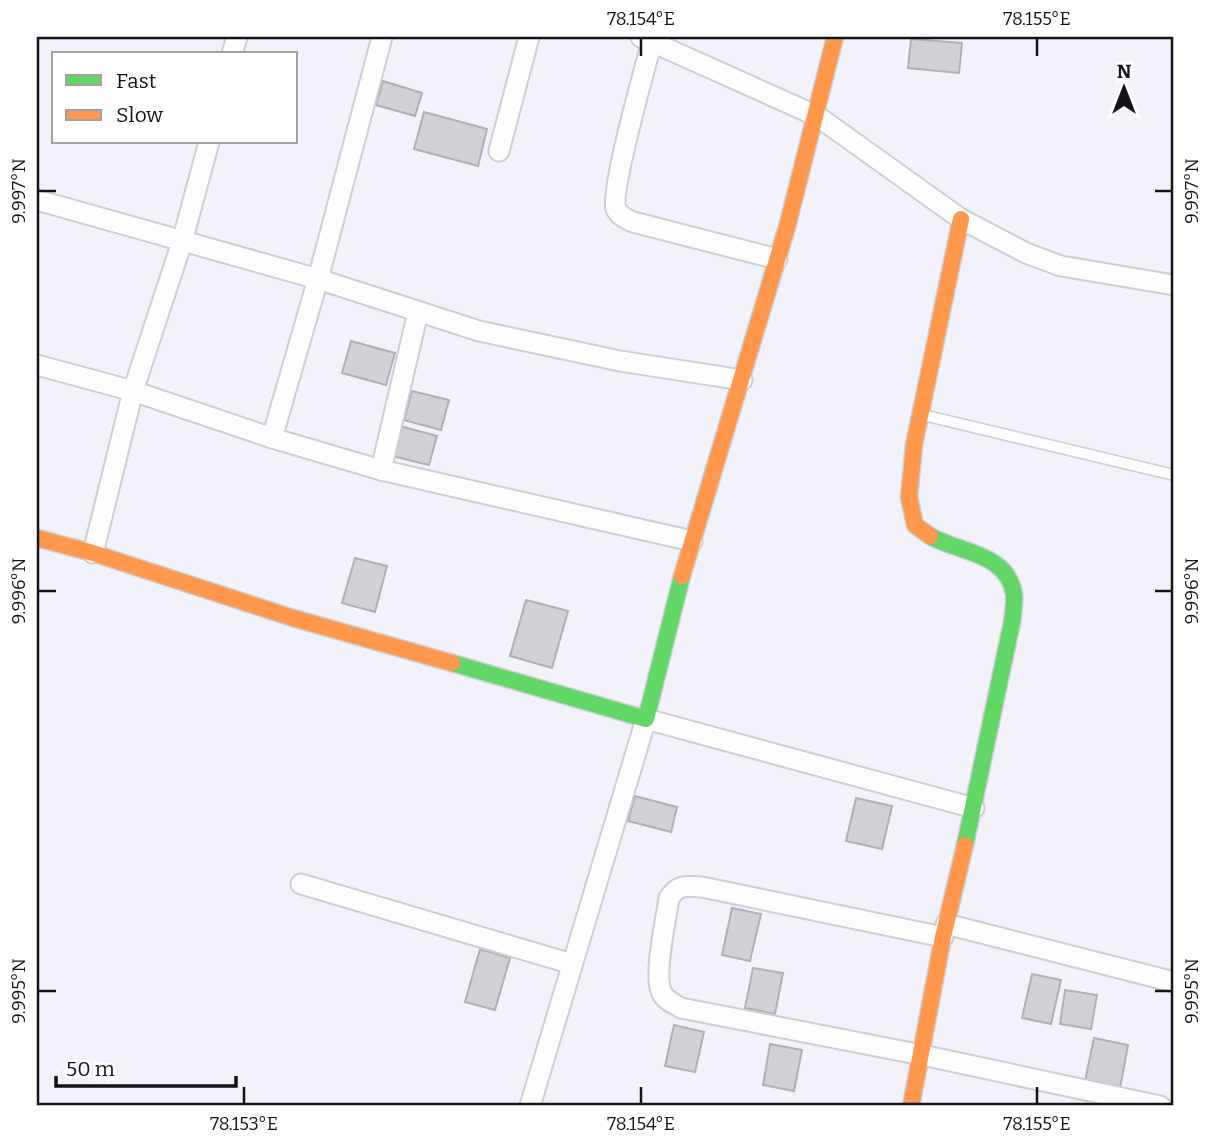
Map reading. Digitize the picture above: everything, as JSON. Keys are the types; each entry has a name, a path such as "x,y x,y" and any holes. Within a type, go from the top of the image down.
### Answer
{"street":[{"path":"272,438 318,279 382,37"},
{"path":"499,151 529,37"},
{"path":"530,1106 646,719 692,541 743,380 817,116 835,37"},
{"path":"777,259 633,222 622,217 616,209 621,163 647,39 817,116 961,219 1026,253 1061,266 1174,285"},
{"path":"93,553 133,391 183,242 208,144"},
{"path":"37,200 318,279 479,331 620,361 743,380"},
{"path":"911,1106 944,931 974,808 1012,622 1014,595 1006,573 996,562 935,540 915,525 909,497 914,446 961,219"},
{"path":"381,470 418,312"},
{"path":"37,365 133,391 272,438 381,470 692,541"},
{"path":"37,538 93,553 293,618 646,719 974,808"},
{"path":"301,884 572,964"},
{"path":"1160,1106 922,1055 681,1008 667,1000 661,992 658,976 669,898 676,889 685,886 944,931 1174,982"}],"lane":[{"path":"920,415 1174,475"}],"building":[{"path":"911,39 962,43 959,73 908,68"},
{"path":"383,81 422,93 415,116 376,105"},
{"path":"424,112 487,129 478,166 414,149"},
{"path":"351,341 395,353 386,385 342,373"},
{"path":"412,391 449,400 441,430 404,420"},
{"path":"400,426 437,436 429,465 392,456"},
{"path":"355,558 387,566 375,612 342,603"},
{"path":"526,600 568,611 552,668 510,656"},
{"path":"635,796 677,807 671,832 628,821"},
{"path":"856,798 892,806 882,849 846,841"},
{"path":"732,908 761,914 750,961 722,955"},
{"path":"480,949 510,958 495,1010 465,1002"},
{"path":"753,968 783,973 775,1014 745,1008"},
{"path":"1032,974 1061,980 1051,1024 1022,1018"},
{"path":"1065,990 1097,995 1091,1029 1060,1024"},
{"path":"674,1025 704,1032 695,1072 665,1066"},
{"path":"1094,1038 1128,1045 1120,1088 1085,1081"},
{"path":"770,1044 802,1050 794,1091 763,1085"}],"traffic: fast":[{"path":"930,536 992,562 1010,580 1014,594 1012,622 965,845"},
{"path":"452,663 646,719 682,576"}],"traffic: slow":[{"path":"682,576 787,227 835,37"},
{"path":"930,536 915,525 909,497 914,445 961,219"},
{"path":"37,538 93,553 293,618 452,663"},
{"path":"911,1106 943,937 965,845"}]}
